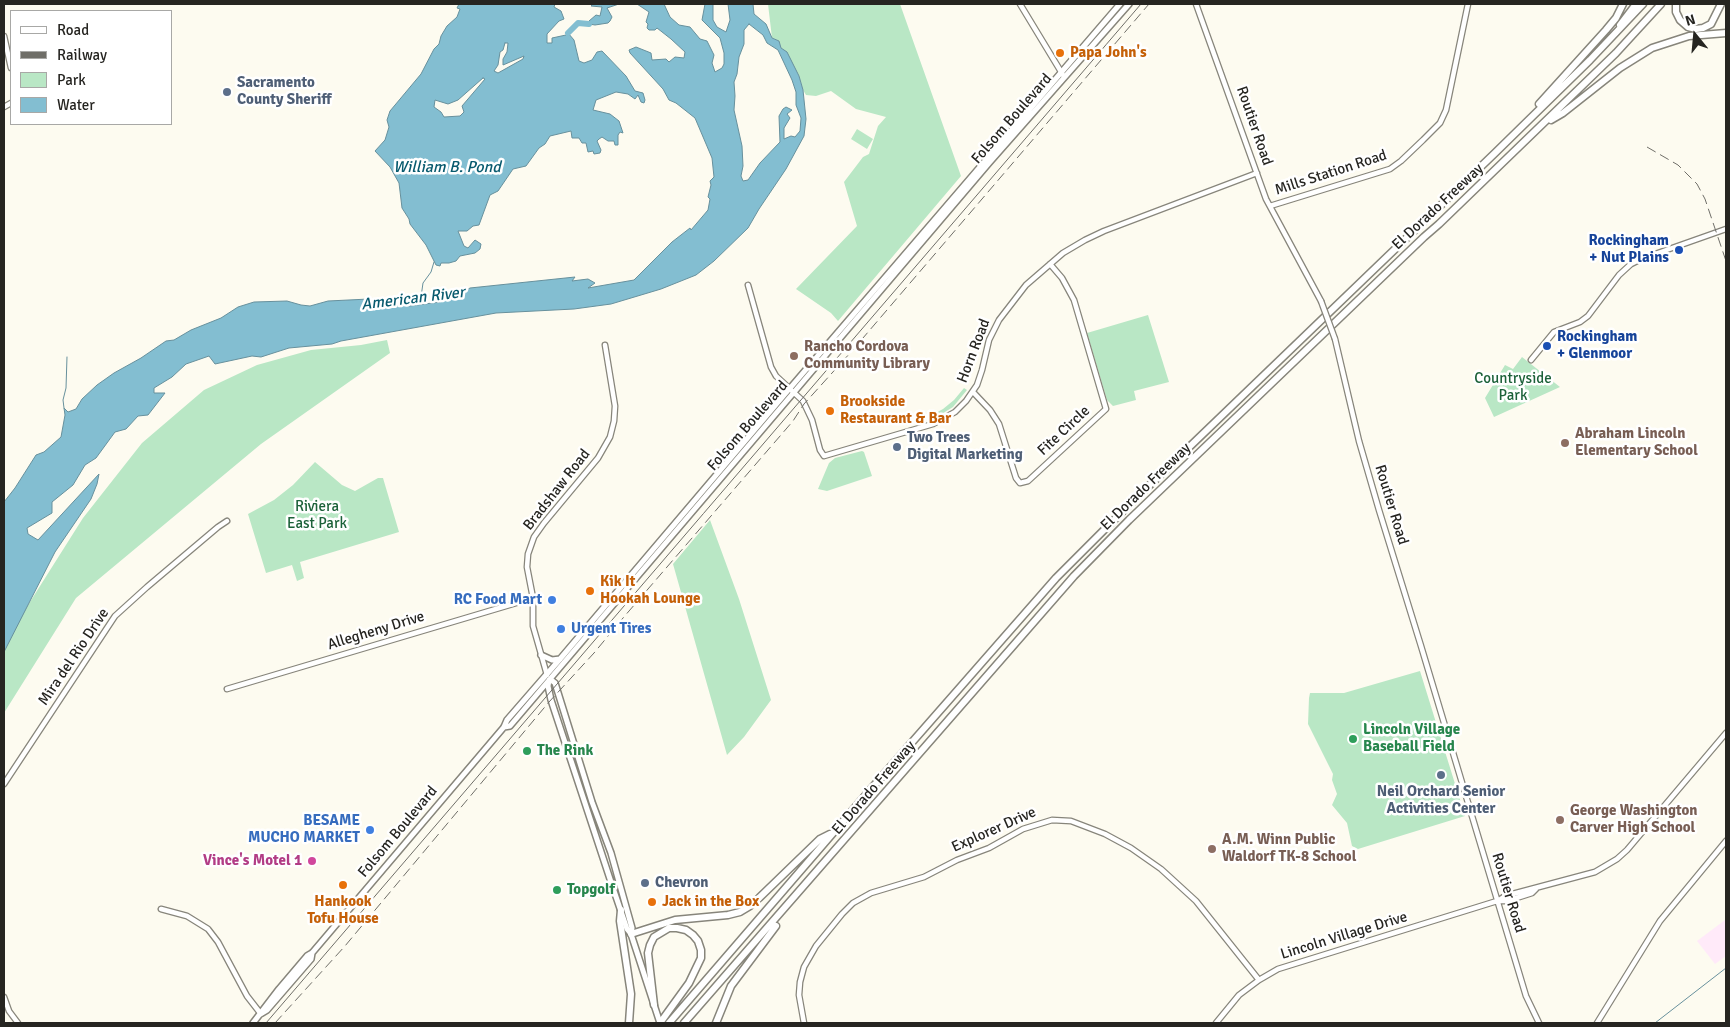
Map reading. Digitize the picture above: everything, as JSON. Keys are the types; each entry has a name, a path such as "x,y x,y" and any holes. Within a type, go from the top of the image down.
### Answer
{"highway":[{"path":"1495,153 1606,30 1616,18 1623,4"},
{"path":"1613,37 1626,15 1636,4"},
{"name":"El Dorado Freeway","path":"669,1023 1056,578 1158,477 1495,153 1613,37 1643,4"},
{"name":"El Dorado Freeway","path":"685,1023 1068,584 1122,527 1417,243 1440,224 1616,53 1661,4"},
{"path":"1676,4 1676,12 1680,20 1696,29 1711,24 1721,4"},
{"path":"1543,124 1563,113 1620,68 1652,48 1689,36 1726,33"},
{"path":"631,934 676,920 740,912 755,902 820,839 834,832"},
{"path":"716,1023 731,986 805,887"},
{"path":"621,910 620,921 631,994 629,1023"},
{"path":"654,1006 648,953 650,945 654,937 669,928 686,930 698,941 701,950 699,966 660,1023"}],"main road":[{"name":"Folsom Boulevard","path":"253,1023 274,995 504,727 507,720 592,620 745,441 825,356 1122,4"},
{"path":"1113,22 1122,4"},
{"name":"Folsom Boulevard","path":"504,727 510,726 536,696 730,466 836,334 874,290 1063,75 1129,4"},
{"path":"861,314 875,293 874,290"},
{"path":"825,356 835,341 836,334"},
{"path":"730,466 730,463 743,448 745,441"},
{"path":"541,655 552,660 560,659"},
{"name":"Bradshaw Road","path":"631,934 632,928 618,876 592,802 555,683 550,679 548,686 551,700 660,1023"},
{"path":"536,696 543,694 551,700"},
{"path":"602,853 610,870 618,876"}],"street":[{"path":"1020,4 1063,75"},
{"name":"Routier Road","path":"1196,4 1270,206 1321,301 1335,340 1365,461 1526,996 1539,1023"},
{"name":"Mills Station Road","path":"1270,206 1390,169 1401,161 1440,123 1446,110 1468,4"},
{"path":"4,36 10,63"},
{"name":"Horn Road","path":"792,390 802,399 820,450 824,456 937,423 955,412 973,392 980,378 989,340 996,324 1026,285 1050,264 1091,236 1257,174"},
{"path":"1531,360 1554,332 1580,322 1588,316 1619,275 1630,264 1647,256 1726,229"},
{"name":"Fite Circle","path":"973,392 990,410 999,424 1016,478 1020,483 1028,481 1106,409 1074,300 1062,278 1050,264"},
{"path":"748,285 771,368 776,376 792,390"},
{"name":"Bradshaw Road","path":"550,679 533,626 533,598 527,567 532,543 544,523 598,458 606,446 612,429 615,415 615,398 605,345"},
{"name":"Mira del Rio Drive","path":"4,784 115,616 227,521"},
{"name":"Allegheny Drive","path":"227,689 533,598"},
{"name":"Lincoln Village Drive","path":"1216,1023 1223,1012 1239,995 1278,969 1497,902 1505,896 1595,872 1617,859 1726,733"},
{"name":"Explorer Drive","path":"804,1023 799,995 804,967 816,946 853,903 871,893 924,877 957,860 988,848 1023,829 1052,820 1071,821 1105,834 1131,848 1161,868 1196,901 1259,980"},
{"path":"1598,1023 1660,921 1726,841"},
{"path":"161,909 188,916 208,930 218,942 247,996 261,1014"},
{"path":"4,996 18,1023"}],"shaded area":[{"path":"1725,920 1726,956 1715,964 1697,941"}],"green space":[{"path":"768,4 900,4 961,176 838,321 831,313 796,289 857,226 844,182 863,157 869,154 878,126 886,117 856,109 831,91 816,96 806,95 799,76 781,48 779,41 772,38"},
{"path":"857,129 873,139 867,149 851,139"},
{"path":"1148,315 1169,382 1134,391 1136,400 1113,406 1107,400 1087,333"},
{"path":"387,340 390,353 261,444 76,598 4,713 4,643 83,518 142,443 204,390 257,365 311,350 361,345"},
{"name":"Countryside Park","path":"1522,357 1560,387 1494,417 1485,398 1505,365 1513,369"},
{"path":"964,388 967,390 953,407 940,415 931,417 929,412 932,415 943,409"},
{"path":"862,451 872,476 827,491 818,489 829,463 835,458"},
{"name":"Riviera East Park","path":"315,462 342,485 355,491 378,478 383,478 399,532 300,562 304,578 297,581 292,565 266,573 248,514 274,500 293,485"},
{"path":"710,520 739,599 771,700 744,737 727,755 673,564"},
{"path":"1420,671 1465,816 1358,849 1352,846 1347,823 1332,805 1337,794 1332,780 1333,774 1308,724 1310,693 1344,693"}],"water":[{"name":"William B. Pond","path":"459,4 555,4 554,7 561,11 564,19 559,21 547,34 547,43 552,43 552,38 568,33 574,40 579,61 584,63 592,60 597,52 602,51 626,76 635,91 643,93 645,100 644,103 641,102 638,95 635,99 628,94 616,92 596,100 593,110 610,114 619,121 623,133 620,132 618,135 618,145 615,145 614,141 608,141 602,137 599,139 597,141 601,150 600,153 588,152 586,143 582,143 579,138 572,138 571,131 550,136 526,166 513,169 498,191 490,195 479,225 473,226 467,231 458,231 464,246 468,248 475,240 481,244 480,249 475,253 460,256 456,261 441,263 440,266 436,265 426,245 410,224 402,208 399,183 390,167 375,151 385,140 389,127 387,120 390,111 421,74 434,49 439,44 447,26 457,17 460,9 457,8","holes":["505,43 508,43 503,65 524,56 523,59 498,73 494,71 498,65 500,52 503,50","483,78 485,79 462,106 464,112 460,116 444,117 434,107 435,100 448,104 458,100"]},
{"path":"593,4 619,4 607,8 612,17 608,23 595,25 589,24 589,21 596,15 600,16 602,7 591,6"},
{"path":"637,4 664,4 670,17 679,25 690,27 700,39 707,41 714,55 712,63 715,72 722,68 724,64 724,53 720,38 702,20 705,4 713,4 713,20 717,27 726,32 730,20 728,4 753,4 754,14 766,24 772,38 779,41 781,48 787,52 799,76 803,90 806,119 804,136 786,169 748,228 714,261 696,275 661,289 611,304 574,309 496,313 332,344 289,348 261,357 252,356 215,364 209,356 186,364 172,377 154,388 154,393 165,393 148,415 138,416 126,429 115,432 96,458 85,465 73,485 52,502 52,513 27,528 28,534 38,540 99,474 91,499 55,552 4,652 4,502 36,455 44,452 61,437 65,415 64,408 68,412 76,409 82,399 97,385 166,341 174,340 191,330 221,318 238,307 254,302 287,301 310,306 328,301 369,299 375,304 401,306 406,304 409,306 440,302 448,294 451,299 470,288 575,277 572,281 588,279 595,283 588,288 634,280 672,242 690,228 691,230 708,210 710,181 714,177 712,158 695,118 676,103 669,100 663,89 630,53 629,50 636,47 651,53 652,60 666,59 669,62 675,57 684,58 685,52 671,39 657,28 649,30 647,28 648,24 646,22 649,12","holes":["749,24 763,35 767,43 778,50 792,80 796,92 796,105 801,118 800,131 795,137 791,136 784,139 784,128 790,118 787,114 792,110 786,107 783,109 779,116 780,142 760,163 748,180 743,181 741,176 743,166 742,146 734,110 734,82 739,57 744,44 744,30"]}],"waterway":[{"path":"568,33 578,23 589,24"},
{"name":"American River","path":"420,304 423,283 431,272 434,262"},
{"path":"64,408 67,357"},
{"path":"1655,1023 1726,968"}],"tram line":[{"path":"266,1023 1141,4"}],"railway":[{"path":"275,1023 345,946 549,702 594,653 793,421 804,404 851,352 1149,4"},
{"path":"1647,147 1678,165 1697,184 1705,199 1726,261"}],"place":[{"name":"Papa John's","path":"1060,53"},
{"name":"Sacramento County Sheriff","path":"227,92"},
{"name":"Rockingham + Nut Plains","path":"1679,250"},
{"name":"Rockingham + Glenmoor","path":"1547,346"},
{"name":"Rancho Cordova Community Library","path":"794,356"},
{"name":"Brookside Restaurant & Bar","path":"830,411"},
{"name":"Abraham Lincoln Elementary School","path":"1565,443"},
{"name":"Two Trees Digital Marketing","path":"897,447"},
{"name":"Kik It Hookah Lounge","path":"590,591"},
{"name":"RC Food Mart","path":"552,600"},
{"name":"Urgent Tires","path":"561,629"},
{"name":"Lincoln Village Baseball Field","path":"1353,739"},
{"name":"The Rink","path":"527,751"},
{"name":"Neil Orchard Senior Activities Center","path":"1441,775"},
{"name":"George Washington Carver High School","path":"1560,820"},
{"name":"BESAME MUCHO MARKET","path":"370,830"},
{"name":"A.M. Winn Public Waldorf TK-8 School","path":"1212,849"},
{"name":"Vince's Motel 1","path":"312,861"},
{"name":"Chevron","path":"645,883"},
{"name":"Hankook Tofu House","path":"343,885"},
{"name":"Topgolf","path":"557,890"},
{"name":"Jack in the Box","path":"652,902"}]}
